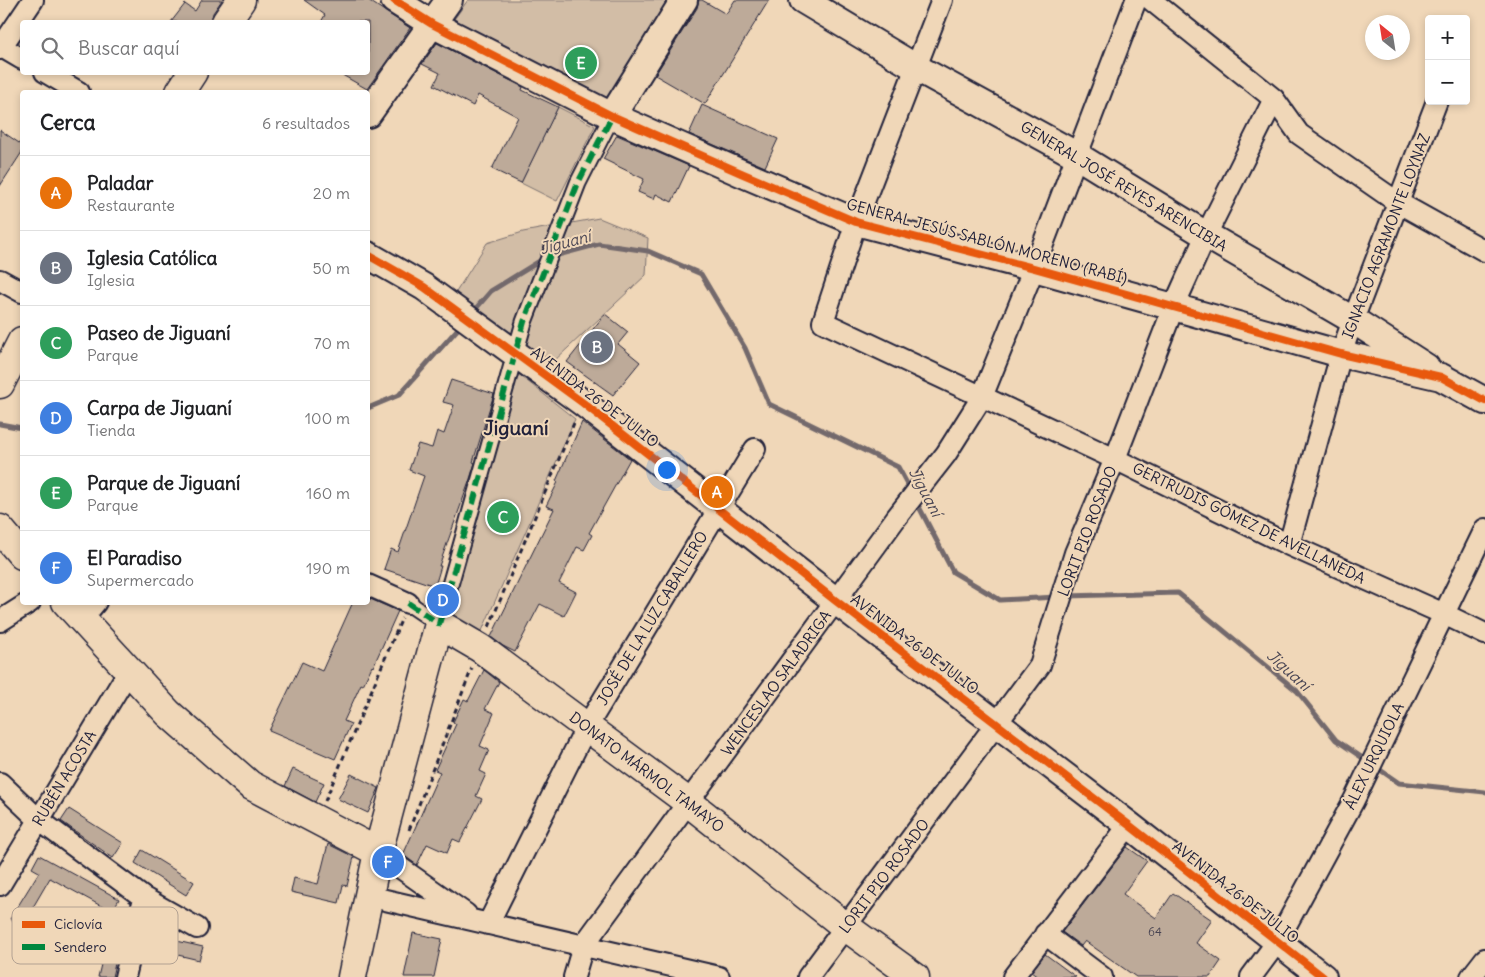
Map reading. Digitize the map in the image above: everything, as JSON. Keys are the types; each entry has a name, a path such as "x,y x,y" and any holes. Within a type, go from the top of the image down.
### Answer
{"main road":[{"path":"227,20 241,0"},
{"path":"181,90 191,75"},
{"path":"0,384 20,345"},
{"path":"0,530 20,553"},
{"path":"81,608 128,672 168,714 250,785 378,852"},
{"path":"352,977 378,852 438,624"},
{"name":"DONATO MÁRMOL TAMAYO","path":"438,624 480,648 688,802 846,926 915,977"}],"street":[{"path":"20,59 0,48 33,0"},
{"name":"GENERAL JESÚS SABLÓN MORENO (RABÍ)","path":"394,0 432,24 612,116 856,222 1174,306 1341,354 1441,377 1485,401"},
{"path":"370,111 449,0"},
{"path":"438,624 524,322 578,183 612,116 684,0"},
{"name":"GENERAL JOSÉ REYES ARENCIBIA","path":"803,0 915,67 1076,155 1206,235 1353,320 1441,377"},
{"path":"856,222 942,0"},
{"name":"WENCESLAO SALADRIGA","path":"574,977 583,946 896,518 946,454 982,397 1034,268 1136,0"},
{"path":"1151,0 1274,99 1299,134 1397,202 1485,250"},
{"path":"50,75 76,90"},
{"name":"LORIT PIO ROSADO","path":"808,977 1040,666 1075,552 1115,459 1174,306 1206,235 1274,99"},
{"name":"IGNACIO AGRAMONTE LOYNAZ","path":"1289,545 1341,354 1397,202 1435,105"},
{"name":"GERTRUDIS GÓMEZ DE AVELLANEDA","path":"856,222 823,322 1115,459 1289,545 1485,634"},
{"name":"AVENIDA 26 DE JULIO","path":"370,256 424,287 583,403 1323,977"},
{"path":"0,280 20,291"},
{"name":"JOSÉ DE LA LUZ CABALLERO","path":"482,922 586,728 755,449"},
{"name":"ÁLEX URQUIOLA","path":"1251,977 1277,942 1354,800 1485,528"},
{"name":"DONATO MÁRMOL TAMAYO","path":"370,586 408,603 438,624"},
{"path":"0,622 26,605"},
{"name":"RUBÉN ACOSTA","path":"0,885 128,672"},
{"path":"0,782 39,820 144,898 160,907"},
{"path":"1013,977 1129,826"},
{"path":"378,852 482,922"},
{"path":"368,896 719,977"},
{"path":"142,907 144,898"},
{"path":"178,917 197,928"},
{"path":"1045,934 1102,977"},
{"path":"1472,977 1485,959"},
{"path":"125,977 128,964"}],"path":[{"path":"317,820 408,603"}],"shaded area":[{"path":"468,0 671,0 607,105 452,22"},
{"path":"558,107 595,126 557,201 521,183"},
{"path":"599,218 648,238 646,275 553,362 489,323 453,297 487,243 523,232"},
{"path":"512,369 575,419 478,640 448,616"}],"building":[{"path":"202,0 222,0 213,13 211,20 173,20 185,4 195,11"},
{"path":"304,0 368,0 410,28 367,89 342,75 370,75 370,20 322,20 325,15"},
{"path":"699,0 726,14 735,0 769,0 705,104 655,75 697,8"},
{"path":"437,43 523,87 522,90 558,107 521,183 492,169 518,117 478,95 473,106 434,85 440,73 422,64"},
{"path":"702,105 778,139 765,167 689,134"},
{"path":"0,130 20,144 20,155 0,186"},
{"path":"617,135 689,166 672,202 656,194 654,199 638,192 644,179 603,159"},
{"path":"605,314 628,332 618,344 640,362 613,395 567,362"},
{"path":"451,380 494,394 473,462 475,463 439,566 441,566 435,586 384,569 391,549 398,552 424,476 409,470 418,444 432,448 437,431 444,434 454,405 443,402"},
{"path":"582,422 630,459 589,533 592,535 584,550 577,547 559,583 576,592 564,616 540,604 515,652 491,637 554,509 546,506 558,482 556,481"},
{"path":"370,599 398,611 373,667 363,685 361,684 344,721 351,724 335,759 269,731 302,662 322,671 352,605 370,605"},
{"path":"484,670 499,682 485,709 494,713 480,746 489,750 480,771 486,774 476,796 482,799 460,842 453,839 447,853 427,844 417,865 403,855 440,772 435,770 456,724 453,722 464,699 468,701"},
{"path":"293,769 324,783 315,802 285,786"},
{"path":"351,774 379,788 368,813 338,799"},
{"path":"69,809 123,843 113,858 61,821"},
{"path":"328,844 354,857 347,886 343,885 339,903 291,892 294,878 318,884"},
{"path":"1127,847 1147,861 1123,894 1156,918 1173,893 1212,920 1196,943 1221,961 1210,977 1136,977 1085,941 1081,946 1062,932"},
{"path":"142,850 194,882 186,895 135,863"},
{"path":"39,855 119,899 115,907 103,907 50,878 33,907 17,907 39,872 32,868"},
{"path":"413,933 442,939 434,977 404,977"},
{"path":"178,941 203,947 199,960 178,955"},
{"path":"1045,954 1076,977 1038,977 1031,972"},
{"path":"101,964 115,964 112,977 98,977"}],"waterway":[{"name":"Jiguaní","path":"472,313 491,291 543,259 599,244 648,251 701,274 745,348 769,404 898,467 911,491"},
{"name":"Jiguaní","path":"370,407 399,395 463,323"},
{"name":"Jiguaní","path":"0,424 20,428"},
{"name":"Jiguaní","path":"916,501 953,572 1000,600 1057,597"},
{"name":"Jiguaní","path":"1066,596 1178,593 1297,691 1336,740 1367,761"},
{"name":"Jiguaní","path":"1376,767 1399,783 1485,792"}],"marked path":[{"path":"408,603 439,624 524,322 578,183 612,116"}],"cycle path":[{"path":"394,0 432,24 612,116 856,222 1034,268 1341,354 1441,377 1485,401"},
{"path":"370,256 424,287 583,403 1323,977"}],"place":[{"name":"Parque de Jiguaní","path":"581,63"},
{"name":"Iglesia Católica","path":"597,347"},
{"name":"Paladar","path":"717,492"},
{"name":"Paseo de Jiguaní","path":"503,517"},
{"name":"Carpa de Jiguaní","path":"443,600"},
{"name":"El Paradiso","path":"388,862"}],"district":[{"name":"Jiguaní","path":"516,427"}]}
